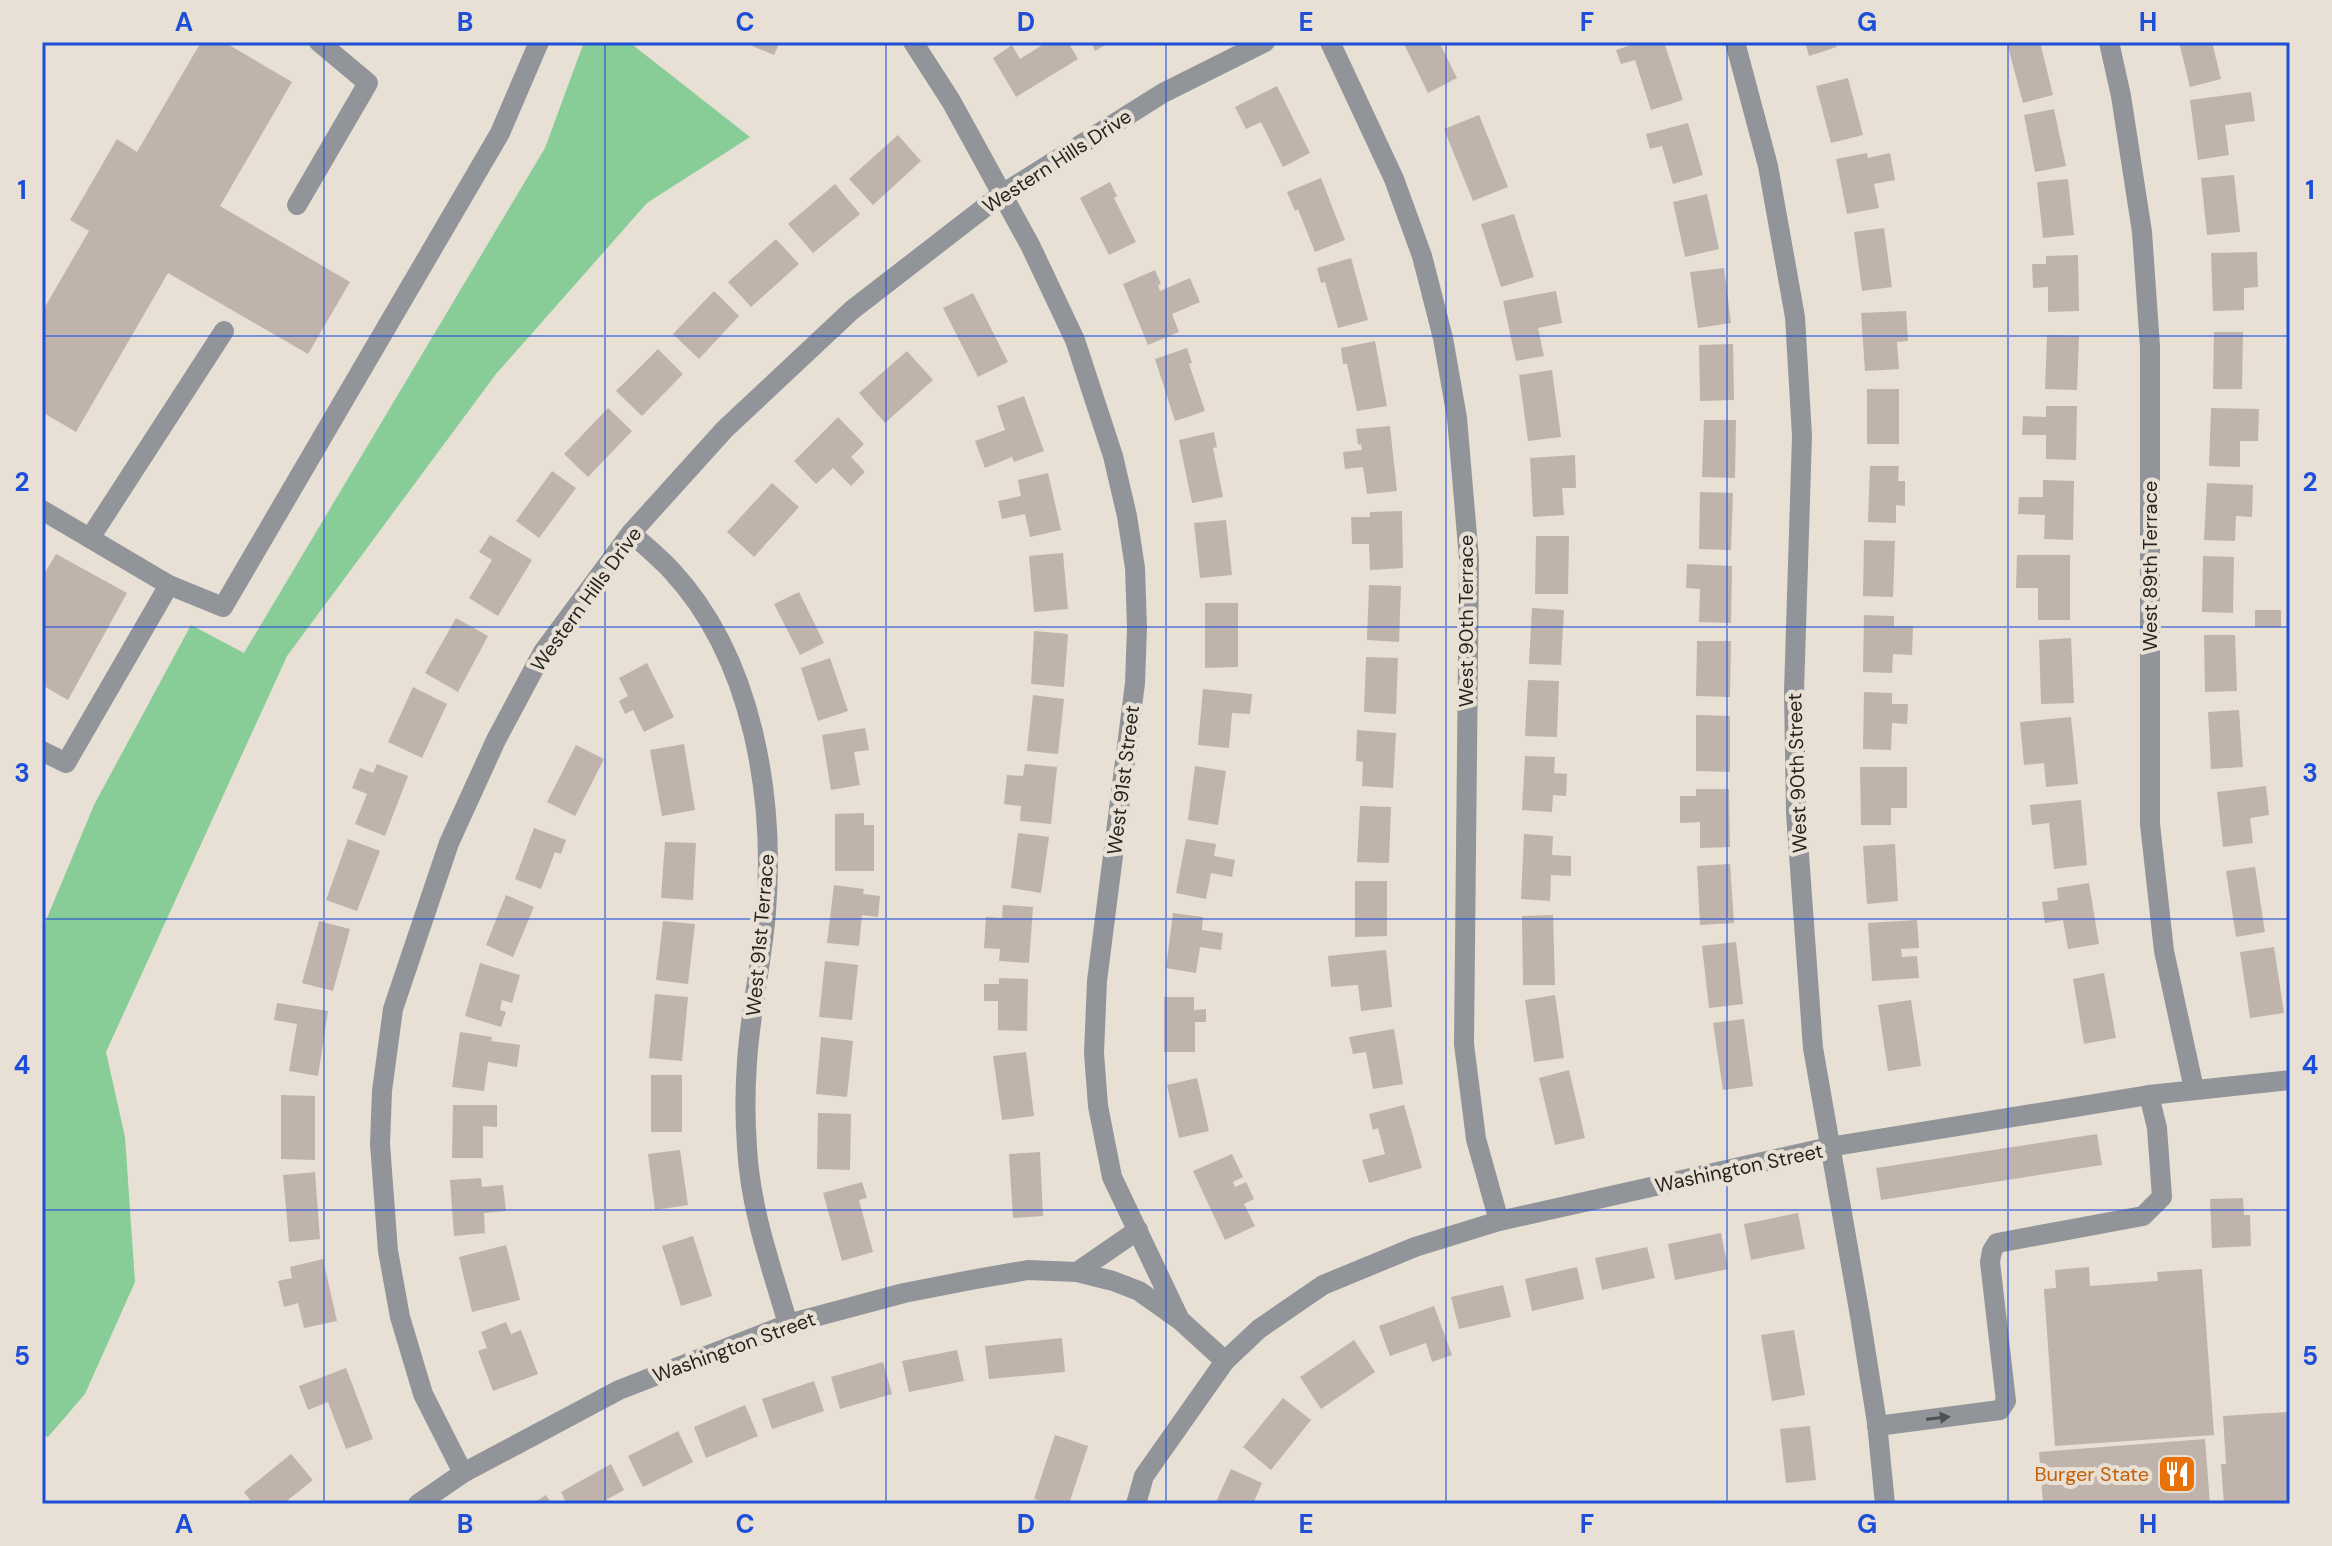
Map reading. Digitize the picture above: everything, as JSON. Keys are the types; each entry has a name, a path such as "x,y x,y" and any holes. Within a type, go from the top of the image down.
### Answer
{"street":[{"path":"297,205 368,83 319,42"},
{"path":"42,510 169,585 223,607 500,133 539,42"},
{"name":"West 91st Street","path":"913,42 951,101 1030,245 1075,340 1113,456 1135,568 1137,628 1135,683 1097,981 1094,1053 1098,1106 1112,1177 1180,1320 1225,1361"},
{"name":"Western Hills Drive","path":"463,1473 423,1394 400,1317 388,1251 380,1144 382,1091 393,1009 449,843 496,740 543,652 631,533 725,429 852,310 1002,194 1163,93 1265,42"},
{"name":"West 90th Terrace","path":"1330,42 1394,179 1422,256 1443,338 1457,418 1469,559 1464,1044 1476,1139 1499,1221"},
{"name":"West 90th Street","path":"1735,42 1768,166 1795,317 1802,436 1794,692 1796,813 1813,1048 1860,1316 1885,1504"},
{"name":"West 89th Terrace","path":"2109,42 2121,96 2142,232 2150,347 2150,824 2164,951 2194,1089"},
{"path":"90,538 224,331"},
{"name":"West 91st Terrace","path":"631,533 672,571 707,619 738,682 756,742 766,806 769,858 766,913 747,1062 747,1148 753,1203 788,1324"},
{"path":"42,751 66,763 169,585"},
{"name":"Washington Street","path":"1225,1361 1259,1329 1323,1285 1415,1247 1499,1221 1829,1147 2149,1095 2290,1080"},
{"path":"1877,1426 2000,1410 2006,1401 1990,1262 1992,1251 1997,1243 2143,1216 2149,1212 2162,1197 2157,1128 2149,1095"},
{"path":"1077,1272 1138,1230"},
{"name":"Washington Street","path":"418,1504 463,1473 619,1390 788,1324 904,1293 1028,1270 1077,1272 1139,1291 1180,1320"},
{"path":"1136,1504 1144,1476 1225,1361"}],"green space":[{"path":"584,42 629,42 750,137 647,203 496,374 287,656 106,1052 125,1137 135,1282 85,1394 48,1437 42,1435 42,930 94,805 191,625 244,653 545,148"}],"building":[{"path":"201,42 224,42 292,82 220,206 350,282 308,354 168,273 76,432 42,412 42,312 89,231 70,220 117,139 137,152"},
{"path":"754,42 780,42 774,55 752,46"},
{"path":"1047,42 1068,42 1078,59 1016,97 993,58 1012,45 1020,59"},
{"path":"1091,42 1111,42 1095,51"},
{"path":"1403,42 1439,42 1457,78 1428,93"},
{"path":"1640,42 1664,42 1683,100 1651,110 1635,60 1621,64 1616,50"},
{"path":"1805,42 1835,42 1837,47 1809,56"},
{"path":"2040,42 2053,95 2023,103 2007,43"},
{"path":"2179,42 2212,42 2221,79 2190,87"},
{"path":"1848,78 1863,135 1831,143 1816,86"},
{"path":"1277,86 1310,153 1283,167 1261,122 1246,129 1235,107"},
{"path":"2251,92 2255,121 2225,125 2229,155 2198,160 2190,100"},
{"path":"2054,109 2066,166 2035,172 2024,115"},
{"path":"1479,115 1508,187 1473,201 1444,129"},
{"path":"1688,123 1703,175 1673,184 1662,146 1650,149 1646,134"},
{"path":"898,135 921,161 873,205 849,179"},
{"path":"1867,153 1868,158 1890,153 1895,180 1874,184 1879,208 1847,214 1836,159"},
{"path":"2234,175 2240,232 2207,235 2201,178"},
{"path":"1321,178 1345,240 1315,252 1298,209 1295,211 1287,192"},
{"path":"2068,179 2074,235 2043,238 2037,182"},
{"path":"1110,182 1117,196 1114,198 1136,242 1109,255 1080,198"},
{"path":"835,184 860,214 813,253 788,224"},
{"path":"1707,194 1719,249 1685,257 1673,202"},
{"path":"1514,214 1534,277 1501,287 1481,224"},
{"path":"1884,228 1892,287 1862,291 1854,232"},
{"path":"776,239 799,264 751,307 728,282"},
{"path":"2257,252 2258,287 2244,288 2244,310 2213,311 2211,253"},
{"path":"2078,255 2079,311 2048,312 2048,287 2033,288 2032,264 2046,264 2046,256"},
{"path":"1351,258 1368,320 1338,328 1325,282 1321,283 1317,268"},
{"path":"1724,268 1731,323 1698,328 1690,272"},
{"path":"1155,270 1161,284 1158,285 1160,291 1190,278 1200,302 1172,314 1179,332 1148,345 1123,284"},
{"path":"714,291 739,316 699,359 673,334"},
{"path":"1556,291 1562,323 1538,328 1544,356 1516,361 1503,301"},
{"path":"973,293 1008,362 978,377 943,308"},
{"path":"1906,311 1908,341 1897,342 1899,369 1865,371 1861,313"},
{"path":"2214,332 2243,332 2242,389 2213,389"},
{"path":"2047,335 2079,336 2077,390 2045,389"},
{"path":"1375,341 1387,406 1357,411 1341,348"},
{"path":"1733,344 1734,400 1700,401 1699,345"},
{"path":"1187,348 1192,363 1189,364 1205,411 1175,421 1155,359"},
{"path":"658,349 683,374 642,416 616,391"},
{"path":"907,351 933,380 885,423 859,393"},
{"path":"1552,370 1561,437 1528,441 1519,375"},
{"path":"1867,389 1899,389 1899,444 1867,444"},
{"path":"1024,396 1044,451 1014,462 1012,457 985,468 975,441 1005,430 997,406"},
{"path":"2046,406 2077,406 2076,460 2046,459 2046,435 2022,435 2023,416 2046,417"},
{"path":"608,408 632,431 588,477 564,454"},
{"path":"2211,408 2259,409 2258,441 2240,441 2240,467 2209,466"},
{"path":"838,417 864,444 851,457 865,472 851,486 833,468 816,484 794,461"},
{"path":"1704,420 1736,420 1735,478 1702,477"},
{"path":"1390,426 1397,491 1367,494 1363,467 1345,469 1343,452 1362,450 1361,444 1358,445 1356,429"},
{"path":"1214,432 1217,447 1213,448 1223,497 1192,503 1179,440"},
{"path":"1575,455 1576,488 1562,488 1564,515 1533,517 1530,458"},
{"path":"1870,466 1899,466 1898,481 1905,481 1905,506 1896,505 1896,523 1868,522"},
{"path":"552,471 576,488 539,538 516,521"},
{"path":"1048,473 1061,530 1030,537 1025,514 1002,519 998,501 1021,496 1018,480"},
{"path":"2043,480 2074,481 2073,540 2044,539 2045,515 2018,514 2019,497 2043,497"},
{"path":"772,483 799,507 754,557 727,532"},
{"path":"2207,483 2253,485 2252,517 2236,516 2235,541 2204,540"},
{"path":"1700,492 1733,493 1731,550 1699,549"},
{"path":"1402,511 1403,568 1370,570 1369,544 1352,544 1351,517 1370,517 1370,512"},
{"path":"1226,520 1232,575 1200,578 1194,523"},
{"path":"490,535 532,560 498,616 469,598 492,560 479,552"},
{"path":"1536,536 1569,536 1568,594 1535,594"},
{"path":"1864,540 1895,541 1893,597 1863,596"},
{"path":"1063,553 1068,609 1034,612 1029,556"},
{"path":"56,554 127,593 68,700 42,685 42,573"},
{"path":"2017,555 2070,555 2070,620 2038,620 2038,588 2016,588"},
{"path":"2203,556 2234,557 2233,613 2202,612"},
{"path":"1687,564 1732,566 1731,623 1699,622 1700,589 1686,588"},
{"path":"1369,585 1401,586 1399,642 1367,640"},
{"path":"799,592 824,643 800,655 774,604"},
{"path":"1205,603 1238,603 1238,667 1205,668"},
{"path":"1532,608 1564,610 1561,665 1529,664"},
{"path":"2255,610 2281,610 2281,627 2255,627"},
{"path":"1864,615 1894,616 1894,626 1913,626 1912,655 1893,654 1892,673 1863,672"},
{"path":"456,618 488,636 458,692 425,673"},
{"path":"1034,631 1068,634 1064,687 1031,684"},
{"path":"2204,635 2235,635 2237,691 2205,692"},
{"path":"2071,638 2074,703 2041,704 2039,640"},
{"path":"1697,641 1731,641 1730,697 1696,696"},
{"path":"1366,657 1398,658 1396,714 1364,712"},
{"path":"830,658 848,711 818,721 801,668"},
{"path":"647,663 674,717 644,732 633,710 625,714 619,701 628,696 619,678"},
{"path":"1528,680 1559,681 1557,737 1525,736"},
{"path":"413,687 447,704 422,758 388,742"},
{"path":"1203,689 1252,694 1250,714 1232,713 1229,748 1198,745"},
{"path":"1864,692 1892,693 1892,704 1908,704 1907,724 1892,723 1891,750 1863,749"},
{"path":"1033,695 1064,699 1058,754 1027,751"},
{"path":"2239,710 2243,767 2211,769 2208,712"},
{"path":"1696,715 1730,716 1730,772 1696,771"},
{"path":"2071,717 2078,784 2046,787 2044,763 2024,765 2020,722"},
{"path":"865,728 869,750 854,752 860,785 831,790 822,735"},
{"path":"1357,730 1396,733 1393,788 1362,786 1363,762 1356,761"},
{"path":"684,744 695,810 662,816 650,750"},
{"path":"576,745 604,759 575,816 547,802"},
{"path":"1525,756 1555,757 1554,773 1567,774 1566,796 1553,795 1552,812 1522,810"},
{"path":"377,764 408,776 385,836 355,824 367,794 352,788 360,768 373,773"},
{"path":"1025,764 1057,767 1051,824 1020,821 1021,806 1004,804 1007,775 1023,776"},
{"path":"1195,766 1226,771 1218,825 1188,820"},
{"path":"1860,767 1907,767 1907,808 1891,808 1891,825 1861,825"},
{"path":"2266,786 2269,815 2250,818 2253,843 2223,847 2217,792"},
{"path":"1696,789 1729,789 1730,847 1700,848 1700,822 1680,823 1680,796 1696,796"},
{"path":"2081,800 2087,865 2054,869 2049,823 2032,825 2030,805"},
{"path":"1360,806 1391,807 1389,863 1357,862"},
{"path":"864,813 864,825 874,825 874,871 835,871 835,814"},
{"path":"534,828 566,840 561,854 555,852 541,889 515,879"},
{"path":"1018,833 1049,837 1041,893 1011,888"},
{"path":"1524,834 1553,836 1552,855 1571,856 1571,876 1551,875 1550,901 1521,899"},
{"path":"348,839 380,851 357,911 326,900"},
{"path":"1186,839 1216,844 1214,856 1235,860 1232,877 1211,873 1206,899 1176,893"},
{"path":"665,842 696,843 693,900 661,898"},
{"path":"1895,844 1898,901 1867,904 1863,846"},
{"path":"1730,864 1734,923 1700,925 1697,866"},
{"path":"2255,867 2265,932 2236,937 2226,871"},
{"path":"1355,881 1387,881 1387,936 1355,937"},
{"path":"2089,883 2099,944 2068,949 2063,920 2045,923 2042,902 2058,900 2057,888"},
{"path":"834,885 864,889 863,894 880,896 878,917 862,915 859,946 827,943"},
{"path":"506,895 534,907 513,957 486,945"},
{"path":"1003,905 1033,907 1029,963 999,961 1000,949 984,948 986,917 1002,918"},
{"path":"1173,913 1203,917 1202,930 1223,933 1221,950 1200,947 1196,973 1166,968"},
{"path":"1553,915 1555,985 1523,985 1522,916"},
{"path":"1917,920 1919,948 1901,949 1902,957 1917,956 1919,978 1872,981 1868,923"},
{"path":"319,921 350,929 333,991 302,983"},
{"path":"663,921 695,924 688,984 656,980"},
{"path":"1736,942 1743,1004 1709,1008 1702,946"},
{"path":"2274,947 2284,1013 2250,1018 2240,952"},
{"path":"1386,950 1392,1007 1361,1011 1358,985 1331,987 1328,956"},
{"path":"825,961 858,965 852,1020 819,1017"},
{"path":"480,963 520,975 512,1003 502,1000 500,1010 506,1012 501,1027 465,1016"},
{"path":"2104,973 2116,1038 2084,1044 2073,979"},
{"path":"999,978 1028,979 1027,1031 998,1030 998,1001 984,1001 984,984 999,984"},
{"path":"655,994 688,997 682,1061 649,1058"},
{"path":"1555,995 1564,1058 1534,1062 1525,1000"},
{"path":"1164,997 1194,997 1194,1010 1206,1009 1206,1022 1195,1022 1195,1052 1164,1052"},
{"path":"1911,1000 1921,1066 1888,1071 1878,1005"},
{"path":"277,1003 328,1011 318,1076 289,1071 297,1024 274,1020"},
{"path":"1744,1019 1753,1086 1723,1090 1713,1023"},
{"path":"1394,1029 1403,1084 1373,1089 1366,1052 1353,1054 1349,1037"},
{"path":"460,1032 520,1045 517,1067 488,1062 484,1091 452,1087"},
{"path":"821,1037 853,1041 847,1097 816,1094"},
{"path":"1026,1052 1034,1116 1002,1120 993,1056"},
{"path":"1569,1070 1585,1138 1555,1145 1539,1078"},
{"path":"651,1075 682,1075 682,1132 651,1132"},
{"path":"1197,1078 1209,1131 1179,1138 1167,1085"},
{"path":"281,1095 315,1096 315,1160 281,1159"},
{"path":"453,1105 497,1105 497,1127 483,1126 483,1158 452,1158"},
{"path":"1404,1105 1422,1168 1369,1183 1362,1160 1385,1154 1378,1128 1373,1130 1369,1114"},
{"path":"818,1113 851,1114 850,1170 817,1169"},
{"path":"2097,1134 2102,1165 1881,1200 1876,1168"},
{"path":"680,1150 688,1205 655,1210 648,1154"},
{"path":"1040,1152 1043,1216 1013,1218 1009,1154"},
{"path":"1232,1154 1243,1177 1233,1182 1235,1187 1246,1182 1254,1199 1244,1204 1255,1226 1225,1240 1193,1171"},
{"path":"315,1172 320,1239 289,1242 283,1175"},
{"path":"481,1178 482,1187 503,1185 506,1211 484,1213 485,1233 454,1236 450,1180"},
{"path":"862,1182 867,1198 859,1200 873,1252 842,1261 823,1193"},
{"path":"2243,1198 2244,1215 2250,1215 2251,1246 2212,1248 2210,1199"},
{"path":"1798,1213 1805,1249 1751,1260 1744,1224"},
{"path":"1721,1233 1728,1269 1675,1280 1668,1244"},
{"path":"693,1236 712,1296 681,1306 662,1246"},
{"path":"506,1245 520,1300 472,1312 459,1257"},
{"path":"1647,1247 1655,1278 1602,1290 1595,1258"},
{"path":"323,1259 337,1321 304,1328 298,1303 284,1307 278,1281 292,1278 290,1267"},
{"path":"1577,1267 1584,1299 1532,1311 1525,1279"},
{"path":"2089,1267 2090,1286 2158,1281 2157,1272 2202,1269 2214,1435 2055,1446 2044,1289 2056,1288 2055,1270"},
{"path":"1503,1285 1511,1317 1459,1329 1451,1297"},
{"path":"1434,1306 1452,1355 1432,1362 1426,1343 1390,1356 1379,1326"},
{"path":"506,1322 511,1334 521,1330 538,1374 493,1391 478,1351 487,1348 481,1332"},
{"path":"1794,1330 1805,1395 1772,1401 1761,1335"},
{"path":"1062,1338 1065,1372 989,1379 985,1346"},
{"path":"1354,1340 1375,1372 1321,1409 1300,1377"},
{"path":"957,1350 964,1381 909,1392 902,1361"},
{"path":"883,1362 892,1394 840,1409 831,1377"},
{"path":"346,1368 373,1439 346,1449 328,1402 308,1410 299,1386"},
{"path":"814,1381 824,1411 772,1429 762,1399"},
{"path":"1283,1398 1311,1420 1271,1470 1243,1447"},
{"path":"745,1405 758,1436 706,1458 694,1427"},
{"path":"2287,1412 2290,1504 2224,1504 2221,1464 2226,1464 2223,1416"},
{"path":"1810,1426 1816,1480 1786,1483 1780,1429"},
{"path":"678,1431 693,1462 643,1487 628,1456"},
{"path":"1055,1435 1088,1446 1069,1504 1050,1504 1034,1499"},
{"path":"2205,1439 2210,1504 2043,1504 2039,1452"},
{"path":"291,1454 313,1480 283,1504 253,1504 244,1492"},
{"path":"611,1464 624,1490 599,1504 567,1504 561,1492"},
{"path":"1231,1469 1262,1483 1253,1504 1215,1504"},
{"path":"546,1495 552,1504 532,1504"}],"place":[{"name":"Burger State","path":"2177,1474"}]}
